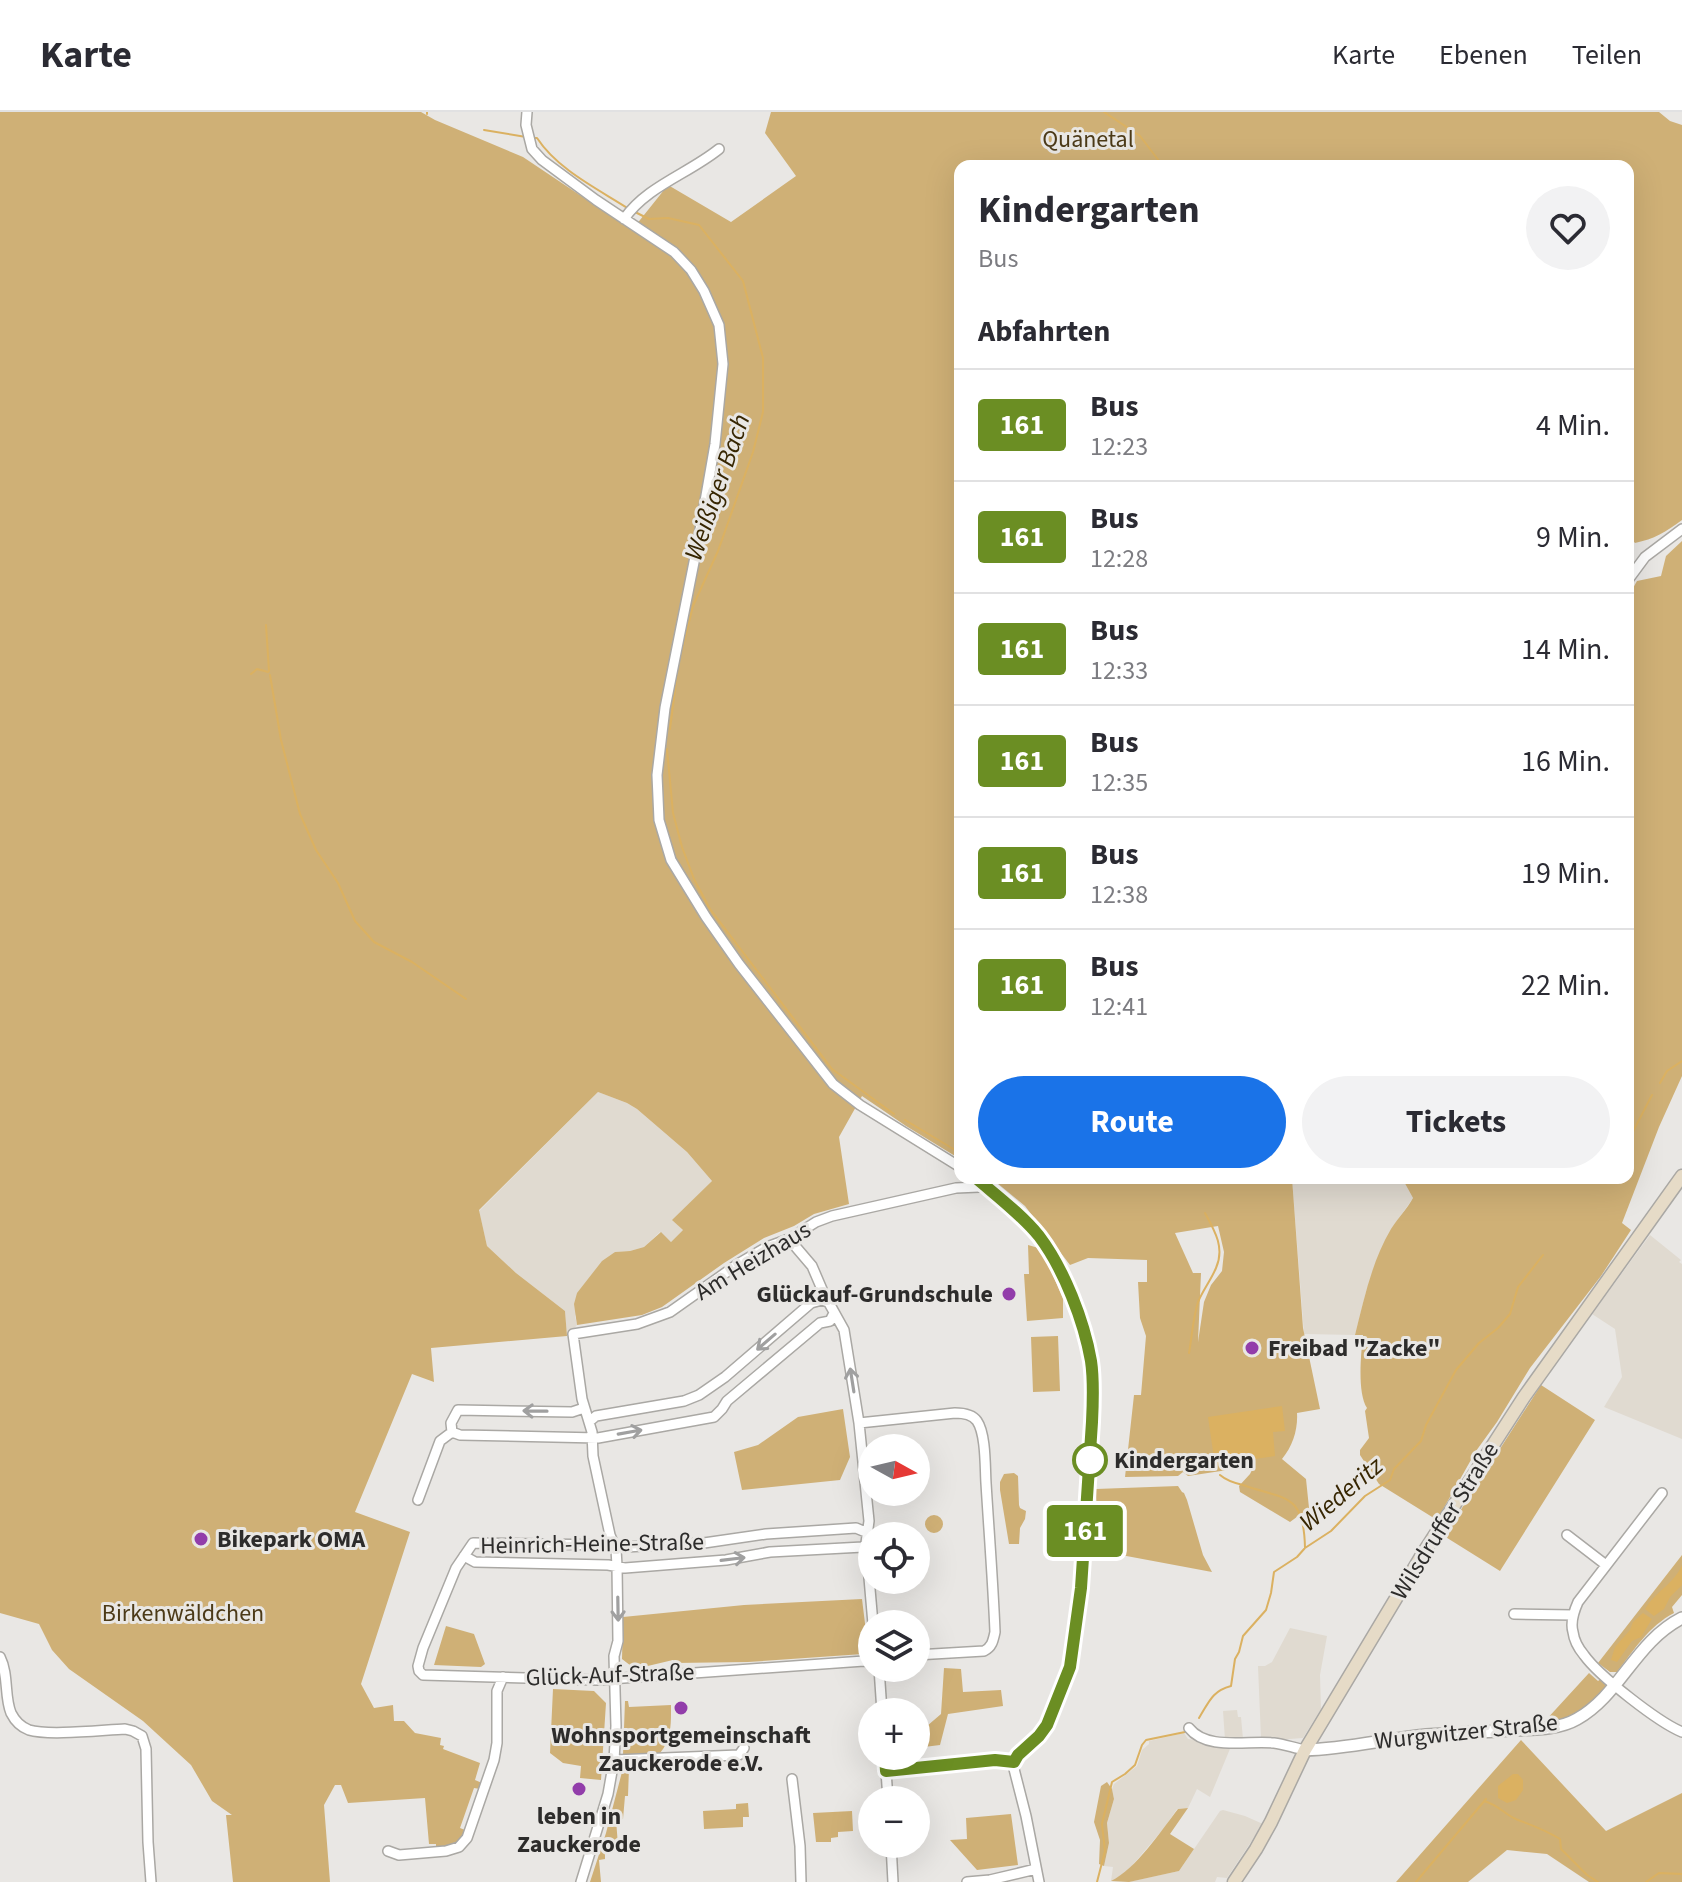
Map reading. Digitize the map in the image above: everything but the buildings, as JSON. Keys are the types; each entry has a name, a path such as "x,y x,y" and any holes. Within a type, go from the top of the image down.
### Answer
{"main road":[{"name":"Wilsdruffer Straße","path":"1234,1882 1271,1822 1305,1750 1422,1555 1524,1397 1682,1176"}],"street":[{"path":"527,112 527,132 532,149 596,200 628,213 674,252 691,270 704,291 719,325 723,364 720,408 710,476 670,679 657,775 659,820 671,860 739,964 833,1084 860,1105 954,1163"},
{"path":"628,213 644,196 719,149"},
{"path":"1634,572 1645,557 1682,529"},
{"name":"Am Heizhaus","path":"584,1408 573,1334 647,1322 670,1312 738,1264 816,1222 969,1184"},
{"path":"983,1184 1021,1217 1053,1258 1075,1307 1091,1366 1093,1401 1088,1492 1081,1588 1071,1665 1047,1725 1014,1762 1039,1882"},
{"path":"789,1239 812,1266 844,1330 859,1423 869,1522"},
{"path":"590,1421 596,1416 684,1401 699,1395 725,1377 811,1303 828,1302"},
{"path":"451,1427 460,1435 593,1438 714,1417 727,1401 820,1323 830,1321 834,1313"},
{"path":"418,1500 440,1441 451,1427 458,1410 572,1412 584,1408 590,1421 593,1456 615,1546 618,1641 614,1656 614,1760 608,1794 581,1882"},
{"path":"859,1423 965,1413 979,1424 983,1443 994,1641 984,1651 930,1654"},
{"path":"1662,1493 1578,1602 1572,1632 1580,1651 1593,1665 1660,1719 1682,1732"},
{"name":"Heinrich-Heine-Straße","path":"503,1677 423,1675 419,1671 424,1647 448,1585 473,1543 625,1547 704,1543 766,1534 858,1530"},
{"path":"1567,1535 1606,1565"},
{"name":"Heinrich-Heine-Straße","path":"464,1556 475,1562 625,1568 726,1560 770,1552 858,1547"},
{"path":"1514,1614 1573,1615"},
{"name":"Wurgwitzer Straße","path":"1305,1750 1426,1735 1558,1726 1577,1719 1599,1702 1642,1649 1658,1633 1682,1618"},
{"path":"0,1657 11,1712 23,1727 39,1732 125,1729 142,1736 146,1749 151,1882"},
{"name":"Glück-Auf-Straße","path":"388,1851 399,1855 446,1851 459,1847 467,1838 494,1760 497,1691 503,1677 615,1679 858,1661"},
{"path":"1189,1728 1209,1741 1260,1741 1305,1750"},
{"path":"614,1760 739,1755 744,1748"},
{"path":"887,1786 886,1771 995,1760 1014,1762"},
{"path":"792,1779 801,1882"},
{"path":"892,1858 893,1882"},
{"path":"967,1882 1036,1869"}],"shaded area":[{"path":"598,1092 637,1109 687,1152 712,1181 673,1220 683,1230 671,1242 660,1232 644,1247 615,1252 575,1316 577,1325 567,1336 565,1311 487,1246 479,1211"},
{"path":"1292,1184 1405,1184 1413,1198 1392,1228 1376,1262 1355,1335 1304,1334"},
{"path":"1650,1235 1682,1264 1682,1439 1604,1407 1622,1377 1615,1329 1592,1314"},
{"path":"1282,1406 1285,1431 1273,1432 1275,1456 1215,1465 1208,1417"},
{"path":"1682,1565 1682,1585 1664,1609 1654,1616 1645,1609"},
{"path":"1643,1613 1652,1619 1641,1637 1632,1641 1617,1662 1611,1660 1615,1647"},
{"path":"1290,1628 1327,1636 1320,1675 1321,1709 1303,1738 1261,1738 1258,1666 1272,1662"},
{"path":"1237,1710 1238,1717 1241,1717 1243,1739 1225,1740 1223,1711"},
{"path":"1184,1733 1188,1739 1232,1744 1210,1797 1197,1789 1188,1808 1177,1809 1124,1875 1111,1881 1113,1867 1104,1866 1114,1784 1137,1766 1142,1750 1149,1741"},
{"path":"1513,1774 1518,1774 1523,1780 1523,1790 1516,1800 1507,1803 1498,1798 1498,1786"},
{"path":"1223,1810 1263,1824 1227,1878 1217,1877 1215,1882 1128,1882 1179,1871"}],"green space":[{"path":"0,112 421,112 523,157 632,230 668,185 731,222 796,176 765,133 771,112 1659,112 1670,121 1682,125 1682,520 1660,534 1635,543 1634,160 954,160 954,1155 862,1096 839,1137 849,1204 814,1214 764,1238 662,1307 642,1315 577,1325 574,1304 577,1293 602,1261 615,1252 644,1247 661,1232 671,1242 683,1230 672,1220 712,1181 687,1152 637,1109 598,1092 479,1210 487,1246 565,1311 567,1336 431,1348 434,1382 412,1374 355,1512 410,1532 361,1684 374,1708 393,1705 394,1721 404,1721 415,1733 441,1738 443,1749 480,1763 475,1780 482,1783 480,1789 474,1788 460,1828 465,1830 459,1841 436,1847 436,1844 429,1844 425,1798 348,1803 341,1785 335,1785 324,1805 330,1882 233,1882 226,1815 232,1815 212,1801 191,1765 143,1721 69,1669 52,1650 39,1624 0,1613"},
{"path":"1682,541 1682,1076 1622,1223 1631,1230 1601,1276 1530,1368 1476,1451 1437,1520 1379,1484 1360,1455 1369,1438 1361,1383 1363,1335 1355,1335 1384,1241 1413,1198 1405,1184 1634,1184 1634,586 1637,581 1661,576 1666,556"},
{"path":"998,1184 1292,1184 1303,1328 1320,1409 1297,1413 1294,1437 1282,1459 1306,1479 1309,1508 1290,1522 1240,1492 1239,1486 1254,1466 1188,1476 1183,1472 1178,1476 1125,1477 1134,1395 1141,1395 1146,1336 1140,1318 1138,1282 1147,1282 1147,1260 1088,1258 1070,1265 1025,1206","holes":["1218,1226 1224,1252 1222,1271 1211,1285 1204,1302 1198,1342 1201,1273 1193,1273 1175,1233"]},
{"path":"1028,1245 1042,1249 1063,1299 1063,1318 1027,1321 1024,1274 1029,1274"},
{"path":"1058,1336 1060,1391 1033,1392 1031,1337"},
{"path":"1541,1385 1595,1420 1500,1571 1444,1536"},
{"path":"843,1409 850,1457 840,1480 742,1490 734,1452 758,1445 798,1417"},
{"path":"1014,1473 1018,1476 1019,1505 1026,1511 1019,1544 1009,1544 1000,1482 1004,1474"},
{"path":"1178,1486 1187,1500 1203,1555 1212,1572 1089,1549 1091,1522 1097,1518 1096,1489"},
{"path":"938,1515 943,1520 941,1531 930,1533 930,1522 925,1522 927,1517"},
{"path":"1682,1555 1682,1595 1672,1607 1674,1613 1649,1632 1617,1672 1610,1672 1598,1663"},
{"path":"862,1599 863,1610 858,1610 858,1654 748,1662 674,1663 673,1660 635,1669 622,1659 623,1617 744,1605"},
{"path":"446,1626 474,1634 485,1664 481,1667 434,1665"},
{"path":"944,1668 961,1669 963,1692 1001,1690 1003,1706 948,1714 940,1745 930,1746 930,1723 941,1714"},
{"path":"1589,1673 1598,1681 1602,1678 1606,1688 1578,1711 1545,1723 1545,1721"},
{"path":"553,1689 594,1691 606,1703 601,1780 580,1778 581,1766 563,1763 550,1753"},
{"path":"625,1701 628,1701 629,1707 671,1705 669,1736 660,1753 623,1755"},
{"path":"1521,1740 1606,1831 1682,1793 1682,1882 1589,1882 1547,1854 1507,1850 1468,1882 1396,1882"},
{"path":"624,1768 629,1768 628,1796 625,1796 623,1819 616,1820 618,1845 605,1846 605,1859 599,1860 601,1882 590,1882 606,1833"},
{"path":"1107,1782 1114,1799 1107,1823 1109,1843 1104,1866 1099,1864 1100,1840 1094,1822 1101,1786"},
{"path":"748,1803 749,1817 743,1817 743,1827 704,1829 703,1811 736,1809 736,1804"},
{"path":"1188,1808 1170,1834 1194,1849 1179,1871 1129,1882 1111,1881 1139,1859 1178,1809"},
{"path":"852,1811 853,1831 838,1832 838,1837 831,1838 831,1842 816,1842 813,1813"},
{"path":"1011,1814 1018,1865 977,1870 950,1840 967,1839 966,1818"}],"waterway":[{"path":"1104,112 1140,136 1158,160"},
{"name":"Weißiger Bach","path":"484,130 526,137"},
{"name":"Weißiger Bach","path":"533,138 537,138 567,169 629,209"},
{"name":"Weißiger Bach","path":"635,212 649,219 668,218 699,225 743,281 763,358 763,412 753,452 718,551 693,606 678,666 670,729"},
{"path":"251,674 257,669 269,671 266,625"},
{"path":"270,675 281,740 300,814 355,921 374,942 412,962 466,999"},
{"name":"Weißiger Bach","path":"667,749 673,813 682,847 710,909 832,1069 894,1114"},
{"name":"Wiederitz","path":"1660,1083 1667,1071 1682,1061"},
{"name":"Wiederitz","path":"1634,1130 1652,1095"},
{"name":"Weißiger Bach","path":"905,1120 954,1149"},
{"path":"1189,1353 1198,1302 1219,1261 1215,1233 1205,1213"},
{"name":"Wiederitz","path":"1199,1718 1215,1694 1231,1686 1235,1659 1243,1636 1266,1610 1274,1572 1331,1531 1365,1496 1390,1480 1394,1469 1421,1441 1426,1425 1456,1370 1510,1314 1518,1287 1543,1255"},
{"path":"1220,1475 1231,1482 1281,1497 1296,1507 1304,1530 1305,1548"},
{"name":"Wiederitz","path":"1097,1882 1105,1851 1102,1824 1112,1782 1135,1765 1146,1740 1185,1732"},
{"path":"1416,1882 1486,1799"},
{"path":"1484,1801 1560,1839 1561,1849 1598,1882"},
{"path":"1646,1882 1659,1873 1682,1874"}],"bus line":[{"name":"161","path":"930,1767 995,1760 1014,1762 1039,1736 1047,1725 1070,1669 1081,1588 1093,1401 1090,1358 1066,1282 1046,1246 1021,1217 983,1184"},
{"name":"161","path":"886,1770 896,1770"}],"place":[{"name":"Glückauf-Grundschule","path":"1009,1294"},
{"name":"Freibad \"Zacke\"","path":"1252,1348"},
{"name":"Kindergarten","path":"1090,1460"},
{"name":"Bikepark OMA","path":"201,1539"},
{"name":"Wohnsportgemeinschaft Zauckerode e.V.","path":"681,1708"},
{"name":"leben in Zauckerode","path":"579,1789"}],"park label":[{"name":"Quänetal","path":"1088,139"},
{"name":"Birkenwäldchen","path":"183,1613"}]}
